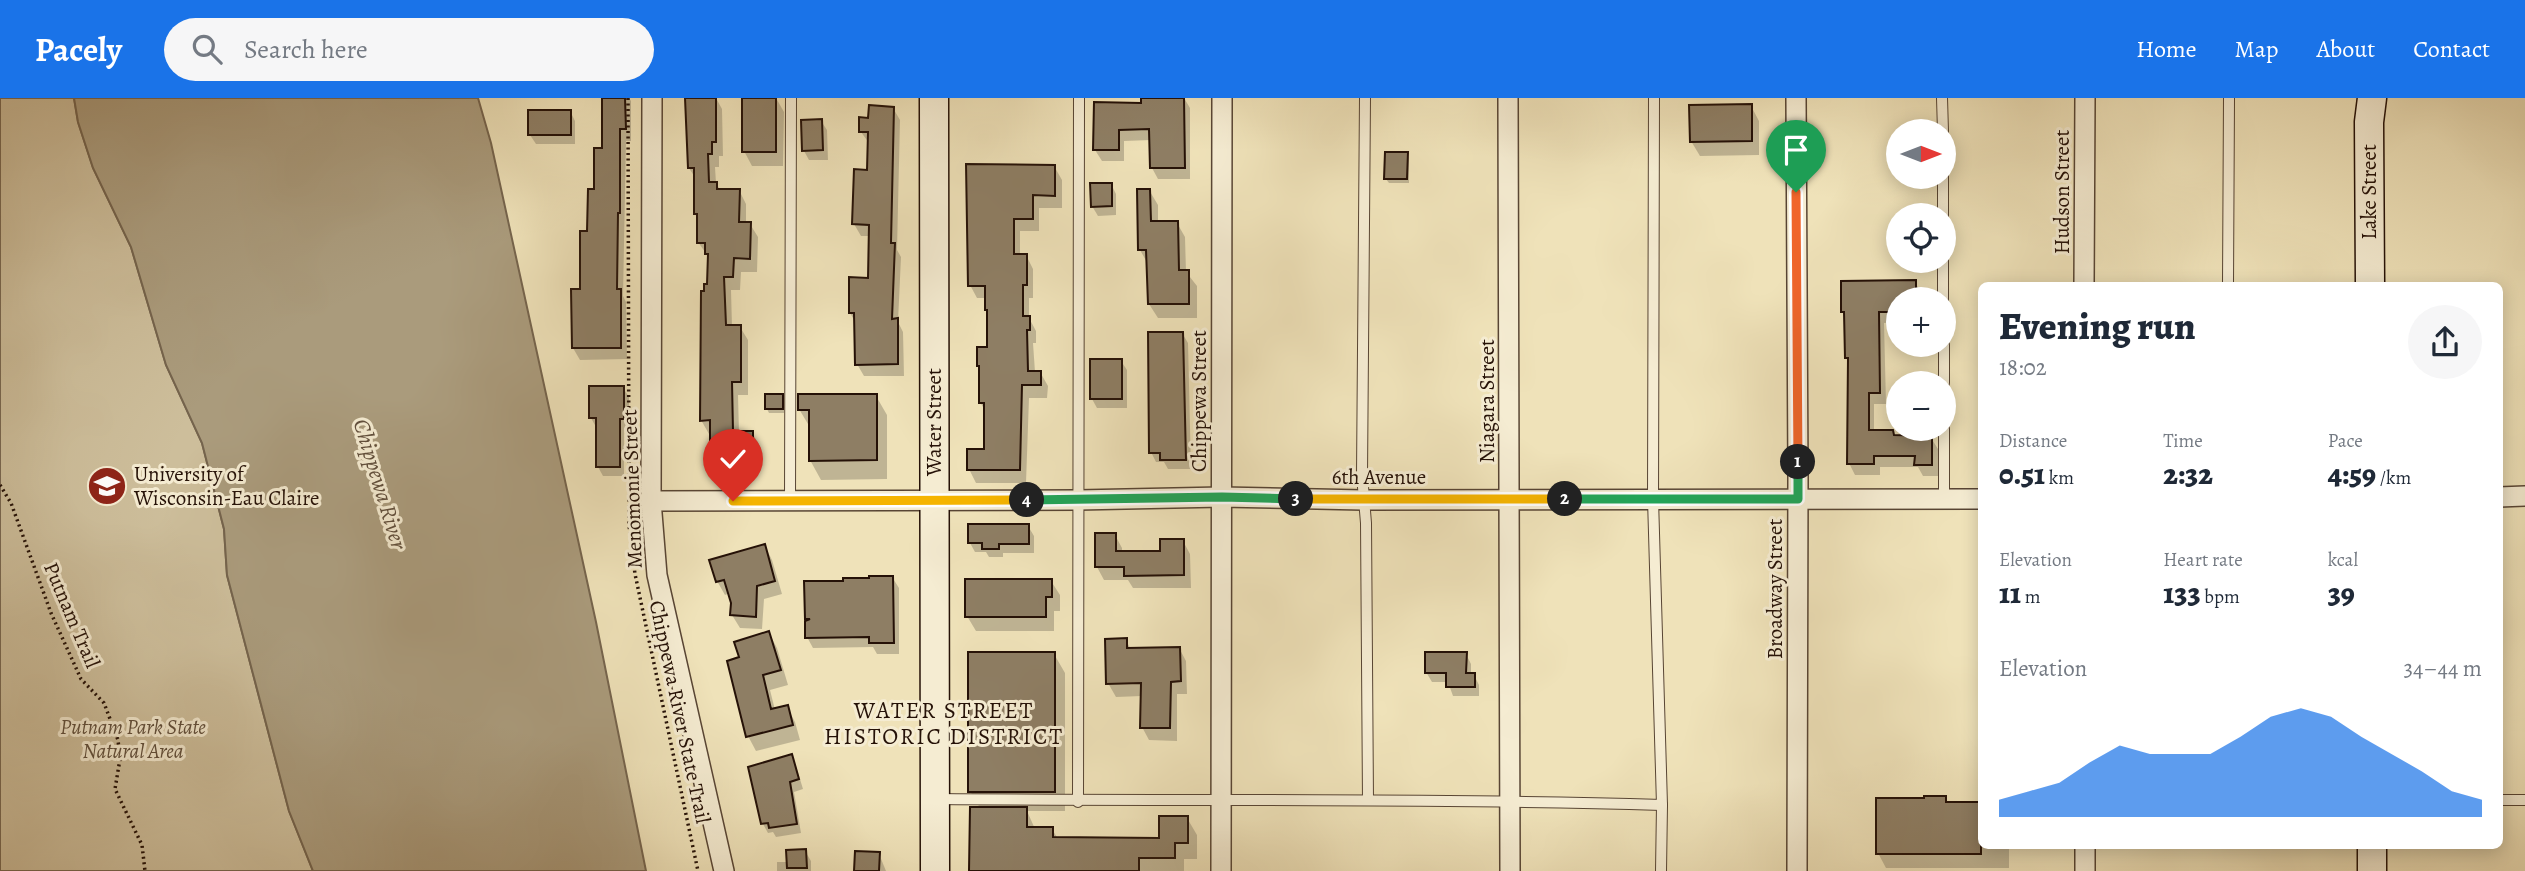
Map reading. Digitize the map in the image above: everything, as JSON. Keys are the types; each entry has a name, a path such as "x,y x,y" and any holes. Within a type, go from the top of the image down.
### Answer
{"main road":[{"name":"Water Street","path":"934,98 935,871"},
{"name":"Lake Street","path":"2370,282 2369,122 2372,98"},
{"path":"2371,849 2372,871"}],"street":[{"name":"Menomonie Street","path":"652,98 651,501 657,575 724,871"},
{"name":"Chippewa Street","path":"1221,871 1222,98"},
{"name":"Niagara Street","path":"1508,98 1510,871"},
{"name":"Broadway Street","path":"1796,98 1797,871"},
{"name":"Hudson Street","path":"2084,98 2084,282"},
{"path":"2503,497 2525,496"},
{"name":"6th Avenue","path":"651,501 1222,497 1363,500 1978,499"},
{"path":"2085,849 2085,871"}],"lane":[{"path":"790,500 791,98"},
{"path":"1078,802 1079,98"},
{"path":"1366,98 1362,475 1366,523 1368,800"},
{"path":"1654,98 1653,499 1662,805 1661,871"},
{"path":"1942,98 1942,119"},
{"path":"2228,282 2229,98"},
{"path":"1944,441 1944,499"},
{"path":"935,799 1078,802 1510,800 1662,805"},
{"path":"2503,800 2525,800"}],"path":[{"name":"Chippewa River State Trail","path":"628,98 629,526 635,574 698,871"},
{"name":"Putnam Trail","path":"0,485 11,503 51,613 81,679 104,703 118,740 120,759 115,789 142,845 145,871"}],"green space":[{"name":"Putnam Park State Natural Area","path":"0,98 74,98 78,122 93,168 131,247 166,365 202,443 224,529 227,575 289,811 313,871 0,871"}],"water":[{"name":"Chippewa River","path":"74,98 478,98 491,143 596,622 646,871 313,871 289,811 227,575 224,529 202,443 166,365 131,247 93,168 78,122"}],"building":[{"path":"602,98 625,98 626,129 620,129 618,213 617,289 621,289 621,348 572,348 571,289 580,289 580,231 587,231 588,189 594,189 594,148 602,148"},
{"path":"685,98 716,98 716,142 712,142 712,154 708,154 709,182 717,182 717,189 740,189 739,222 751,222 750,259 734,258 733,277 724,277 726,325 741,325 741,382 732,382 733,431 753,431 753,453 742,453 741,473 710,473 710,420 700,421 701,291 704,291 704,284 707,284 708,254 705,254 705,243 697,243 694,168 688,168"},
{"path":"742,98 776,98 776,152 742,152"},
{"path":"1141,98 1184,98 1185,168 1150,168 1149,129 1119,130 1119,150 1093,150 1094,102 1141,103"},
{"path":"1752,104 1752,141 1690,142 1689,105"},
{"path":"869,105 894,107 891,243 895,243 892,319 898,318 898,364 855,365 854,313 849,313 849,277 868,278 869,225 852,224 854,169 867,170 868,132 859,132 859,117 868,118"},
{"path":"528,110 571,110 571,135 528,135"},
{"path":"822,119 823,150 802,151 801,120"},
{"path":"1385,152 1408,152 1407,179 1384,179"},
{"path":"966,164 1055,165 1055,196 1033,195 1033,219 1014,219 1014,254 1027,254 1023,316 1030,316 1030,330 1027,330 1028,371 1041,371 1041,385 1022,385 1020,470 967,470 967,449 984,449 984,403 979,403 977,347 987,347 987,310 985,286 968,286"},
{"path":"1090,183 1112,183 1112,206 1091,207"},
{"path":"1137,189 1150,189 1151,221 1178,221 1179,270 1189,270 1189,304 1148,304 1146,250 1138,250"},
{"path":"1916,280 1916,287 1886,287 1886,312 1879,312 1880,393 1869,393 1869,430 1886,430 1886,441 1932,441 1932,465 1914,465 1915,456 1874,456 1874,464 1847,464 1848,358 1845,358 1841,281"},
{"path":"1148,332 1183,332 1186,460 1160,460 1160,453 1149,453"},
{"path":"1090,359 1122,359 1122,399 1090,399"},
{"path":"589,386 624,386 624,419 620,419 620,467 596,467 596,418 589,418"},
{"path":"765,394 783,394 783,409 765,409"},
{"path":"798,394 877,394 877,460 809,461 809,410 798,410"},
{"path":"968,524 1029,524 1029,544 999,544 999,549 982,549 982,543 968,543"},
{"path":"1095,533 1116,533 1116,551 1160,551 1160,539 1184,539 1184,575 1124,576 1124,567 1095,567"},
{"path":"765,544 775,581 757,586 756,617 730,615 731,603 724,580 716,582 709,560"},
{"path":"893,576 894,643 869,643 869,637 805,638 805,621 810,619 805,619 804,581 843,581 843,578"},
{"path":"965,579 1052,579 1052,597 1046,597 1046,617 965,617"},
{"path":"769,631 781,670 763,675 771,709 788,705 793,725 746,737 727,661 739,657 734,642"},
{"path":"1127,638 1127,648 1180,647 1181,681 1171,682 1170,728 1140,728 1141,683 1106,684 1105,639"},
{"path":"968,652 1055,652 1055,792 968,792"},
{"path":"1425,652 1467,652 1466,673 1475,673 1475,687 1446,687 1446,673 1425,673"},
{"path":"792,754 799,779 790,782 797,824 769,828 768,823 761,824 748,767"},
{"path":"1946,796 1946,802 1978,802 1978,849 1981,849 1981,854 1876,854 1876,798"},
{"path":"970,807 1027,807 1027,827 1053,827 1053,837 1159,838 1159,816 1188,816 1188,843 1175,843 1175,858 1139,858 1139,871 969,871"},
{"path":"806,849 807,868 787,868 786,850"},
{"path":"855,851 880,852 879,871 854,871"}],"place":[{"name":"University of Wisconsin-Eau Claire","path":"107,486"}],"district":[{"name":"WATER STREET HISTORIC DISTRICT","path":"944,723"}],"route":[{"path":"733,501 1222,497 1363,500 1798,499 1796,192"}]}
